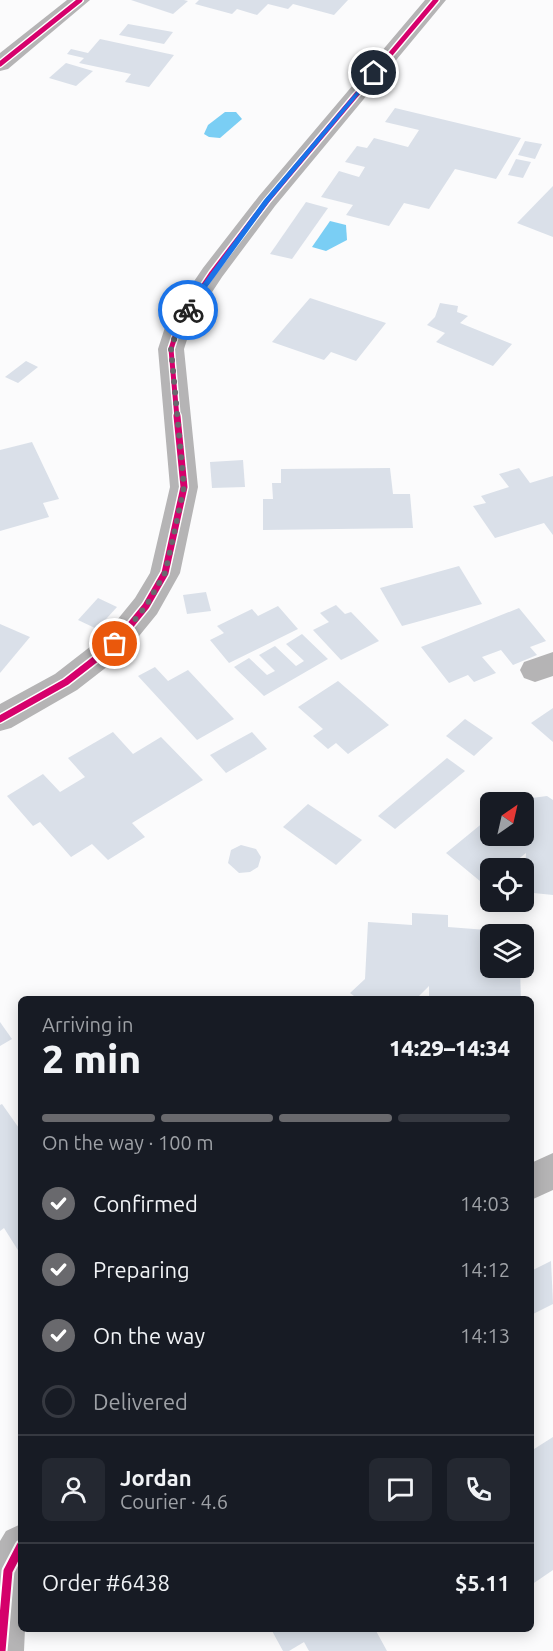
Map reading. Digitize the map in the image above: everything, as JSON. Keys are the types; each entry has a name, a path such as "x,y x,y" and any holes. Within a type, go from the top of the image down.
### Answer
{"street":[{"path":"0,64 80,0"},
{"path":"0,719 66,682 115,644 146,606 165,573 184,487 171,349 180,321 212,273 267,201 436,0"},
{"path":"534,1180 553,1171"},
{"path":"1,1651 8,1571 18,1552"}],"water":[{"path":"225,112 236,112 242,119 220,138 204,134 208,125"},
{"path":"330,221 346,225 347,240 326,251 312,247"}],"building":[{"path":"131,0 184,0 188,1 173,14"},
{"path":"199,0 348,0 334,15 293,4 288,9 268,4 257,15 237,9 232,14 195,4"},
{"path":"128,24 173,32 164,44 119,35"},
{"path":"100,39 174,55 149,87 125,82 131,74 79,63 84,58 67,54 71,49 88,53"},
{"path":"66,63 93,71 76,86 49,78"},
{"path":"395,108 521,138 496,179 455,169 429,209 404,203 389,226 346,215 353,205 321,197 339,171 359,177 365,167 345,162 357,146 367,148 374,138 408,147 419,130 385,122"},
{"path":"525,141 542,144 535,159 518,155"},
{"path":"516,159 531,162 523,178 508,175"},
{"path":"553,186 553,237 517,223"},
{"path":"306,202 328,208 292,259 270,254"},
{"path":"310,298 386,323 356,361 331,352 324,360 272,342"},
{"path":"440,303 458,306 457,312 468,316 460,323 512,344 493,366 436,342 445,333 427,325 435,317"},
{"path":"26,361 38,367 18,383 5,377"},
{"path":"32,442 59,499 43,503 49,517 0,531 0,450"},
{"path":"243,460 245,487 212,488 210,462"},
{"path":"390,468 393,494 410,494 413,528 263,530 263,499 273,499 272,483 281,483 281,469"},
{"path":"519,468 530,483 553,476 553,535 544,523 495,538 473,506 486,503 481,496 509,487 499,474"},
{"path":"459,566 482,604 402,626 380,588"},
{"path":"206,592 211,611 187,614 183,595"},
{"path":"98,598 117,607 97,629 78,620"},
{"path":"336,605 345,614 351,612 379,641 341,660 313,630 329,622 320,613"},
{"path":"278,606 298,629 229,663 210,640 224,633 217,626 252,609 258,616"},
{"path":"519,608 546,641 530,647 537,655 513,665 501,650 482,657 496,673 474,682 468,675 449,683 421,647"},
{"path":"0,624 30,637 0,673"},
{"path":"302,634 328,659 264,696 234,667 249,658 267,675 275,671 259,655 275,646 296,666 304,661 286,644"},
{"path":"155,667 168,681 188,670 234,719 197,740 138,676"},
{"path":"338,681 389,725 348,754 336,743 328,749 313,736 323,729 298,707"},
{"path":"553,708 553,742 531,723"},
{"path":"465,719 493,738 474,756 446,736"},
{"path":"113,732 133,754 161,737 203,780 132,823 145,837 108,860 92,844 71,857 40,822 33,826 7,796 43,774 60,792 85,777 68,758"},
{"path":"252,732 267,749 226,773 210,755"},
{"path":"447,758 465,771 395,829 378,816"},
{"path":"547,796 553,800 553,895 534,893 534,858 526,858 526,853 520,858 480,858 480,881 446,853 480,825 480,846 534,846 534,798"},
{"path":"308,804 362,840 336,865 283,827"},
{"path":"241,845 256,849 261,857 258,867 250,872 239,873 228,863 231,850"},
{"path":"412,913 448,915 448,927 480,929 480,978 520,978 521,996 429,996 429,986 419,996 354,996 350,993 365,979 368,922 412,925"},
{"path":"0,1022 12,1039 0,1046"},
{"path":"2,1104 18,1127 18,1250 4,1228 0,1231 0,1105"},
{"path":"551,1261 553,1304 534,1314 534,1270"},
{"path":"553,1437 553,1570 534,1583 534,1449"},
{"path":"273,1632 377,1632 387,1651 309,1651 304,1642 289,1651 283,1651"}],"cycle path":[{"path":"0,64 80,0"},
{"path":"0,719 66,682 115,644 146,606 165,573 184,487 171,349 180,321 212,273 267,201 436,0"},
{"path":"1,1651 8,1571 18,1552"}],"way so far":[{"path":"115,644 146,606 165,573 176,525 184,487 171,349 180,321 188,310"}],"route":[{"path":"188,310 212,273 267,201 374,73"}]}
